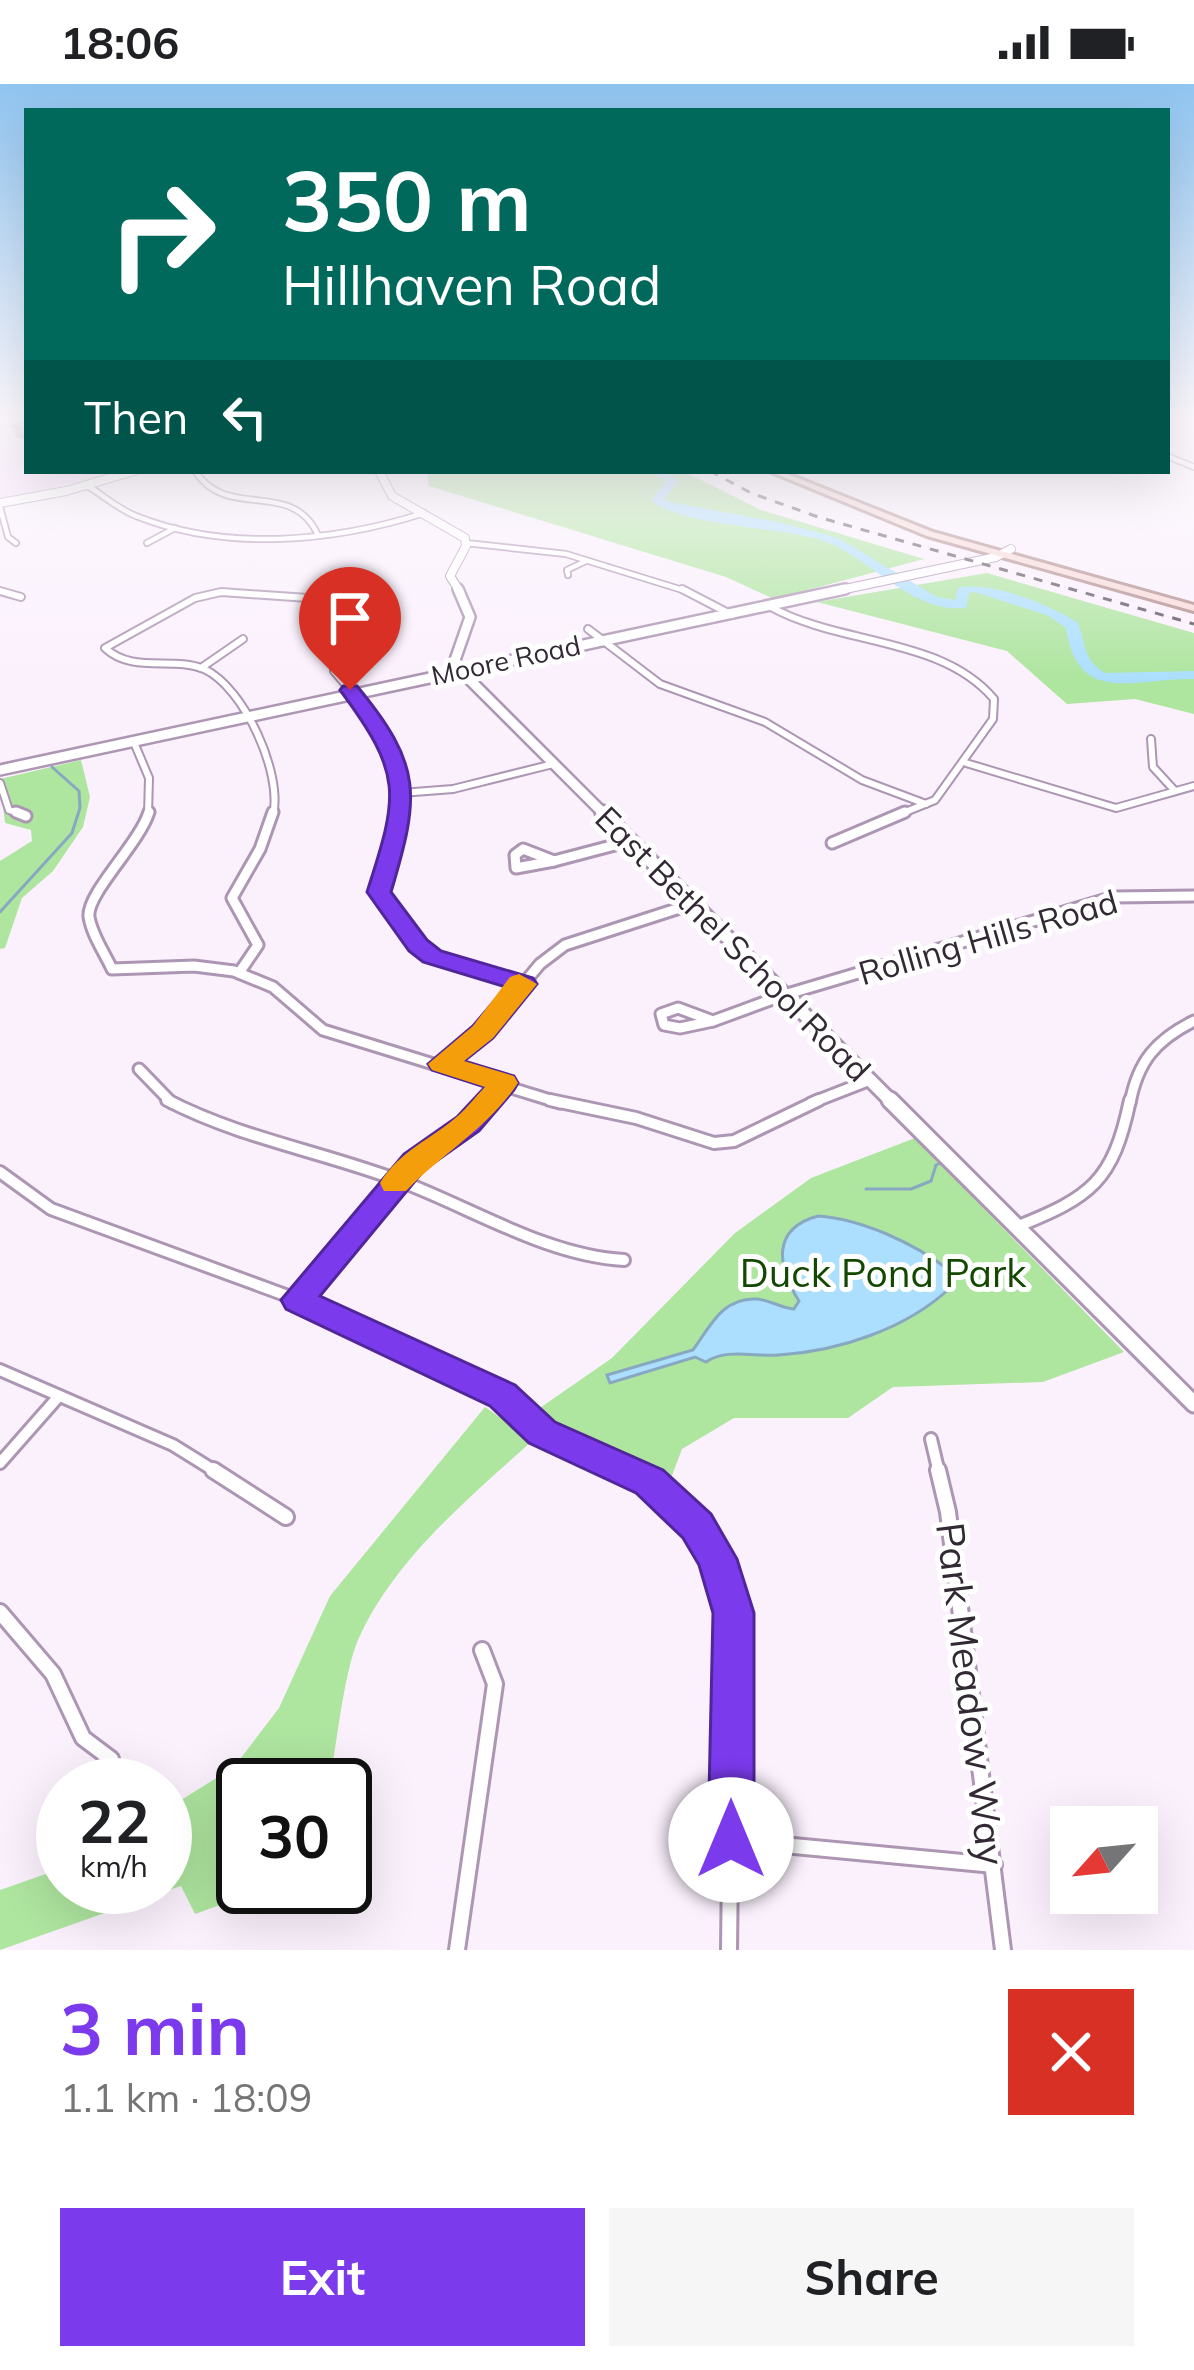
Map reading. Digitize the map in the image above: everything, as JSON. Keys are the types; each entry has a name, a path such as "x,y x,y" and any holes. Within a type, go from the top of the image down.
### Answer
{"main road":[{"path":"858,505 989,558"},
{"path":"878,505 1006,552"},
{"path":"930,534 1194,604"}],"street":[{"path":"0,505 8,536 16,543"},
{"path":"117,505 175,528 232,535 319,535 370,529 424,514"},
{"path":"293,505 317,526 319,535"},
{"path":"408,505 448,522 466,542 523,545 586,561 692,593 732,615"},
{"path":"147,543 175,528"},
{"path":"461,671 455,660 472,631 473,617 450,576 466,542"},
{"name":"Moore Road","path":"0,770 1006,552"},
{"path":"568,575 567,570 586,561"},
{"path":"0,591 21,597"},
{"path":"239,973 251,962 258,945 232,898 272,831 278,794 269,755 217,677 201,668 119,658 105,648 195,598 230,592 327,598 346,604 360,626 356,640 334,666 389,741 401,793 397,833 379,892 418,946 432,956 524,984"},
{"path":"769,606 829,633 949,664 980,682 996,710 965,763 926,804 832,843"},
{"path":"588,629 659,684 765,722 862,780 926,804"},
{"path":"201,668 243,639"},
{"name":"East Bethel School Road","path":"461,671 1194,1404"},
{"path":"1151,739 1154,766 1175,791"},
{"path":"134,740 152,782 150,812 134,848 89,903 89,915 112,969 180,964 239,973 292,999 312,1025 323,1030 714,1143 734,1141 869,1080"},
{"path":"965,763 1065,789 1116,808 1194,786"},
{"path":"401,793 452,789 553,764"},
{"path":"0,783 9,810 26,816"},
{"path":"554,861 630,841"},
{"name":"Rolling Hills Road","path":"713,1021 784,994 1114,897 1194,896"},
{"path":"442,1064 483,1032 540,964 584,936 692,904"},
{"path":"678,1008 713,1021 680,1028 664,1024 661,1014 678,1008"},
{"path":"1016,1227 1097,1186 1110,1167 1141,1060 1152,1044 1194,1021"},
{"path":"139,1070 157,1092 182,1109 398,1180 589,1258 624,1260"},
{"path":"298,1300 398,1180 429,1148 468,1124 504,1083"},
{"path":"0,1172 51,1209 298,1300 502,1395 542,1432 649,1481 697,1526 718,1559 734,1613 729,1950"},
{"path":"0,1370 173,1445 286,1517"},
{"path":"0,1463 59,1396"},
{"name":"Park Meadow Way","path":"931,1439 951,1534 1003,1950"},
{"path":"0,1612 53,1674 83,1738 110,1758"},
{"path":"458,1950 495,1684 482,1650"},
{"path":"731,1840 994,1865"}],"green space":[{"path":"491,505 751,505 924,559 774,599 726,577"},
{"path":"987,573 1194,633 1194,714 1135,699 1067,704 1007,651 817,602"},
{"path":"81,760 90,797 83,827 53,871 22,898 5,948 0,949 0,861 32,841 31,830 5,823 0,779"},
{"name":"Duck Pond Park","path":"915,1138 1124,1352 1043,1382 893,1387 848,1418 734,1418 682,1449 671,1478 534,1412 612,1358 735,1233 811,1178"},
{"path":"485,1407 533,1440 435,1531 373,1611 348,1672 334,1758 241,1758 279,1708 330,1596"},
{"path":"216,1778 216,1906 195,1914 192,1908 192,1793"},
{"path":"36,1877 36,1914 102,1914 0,1950 0,1890"}],"water":[{"path":"818,1216 869,1227 904,1242 949,1270 951,1287 914,1315 848,1343 779,1355 722,1355 706,1362 695,1357 610,1383 607,1375 693,1350 718,1315 735,1303 757,1299 794,1309 799,1301 783,1263 785,1240 803,1222"}],"waterway":[{"path":"667,505 834,541 932,600 961,605 963,591 975,588 1052,612 1073,626 1077,652 1100,677 1194,675"},
{"path":"0,912 72,833 80,808 79,791 52,767"},
{"path":"866,1189 911,1189 931,1181 936,1165 945,1161"}],"railway":[{"path":"785,505 1194,624"}],"slow traffic":[{"path":"395,1183 429,1148 468,1124 504,1083 442,1064 483,1032 524,984 519,982"}],"route":[{"path":"350,690 384,732 399,771 402,804 379,892 418,946 432,956 524,984 483,1032 442,1064 504,1083 468,1124 415,1162 298,1300 502,1395 562,1444 602,1457 649,1481 697,1526 718,1559 734,1613 731,1840"}]}
